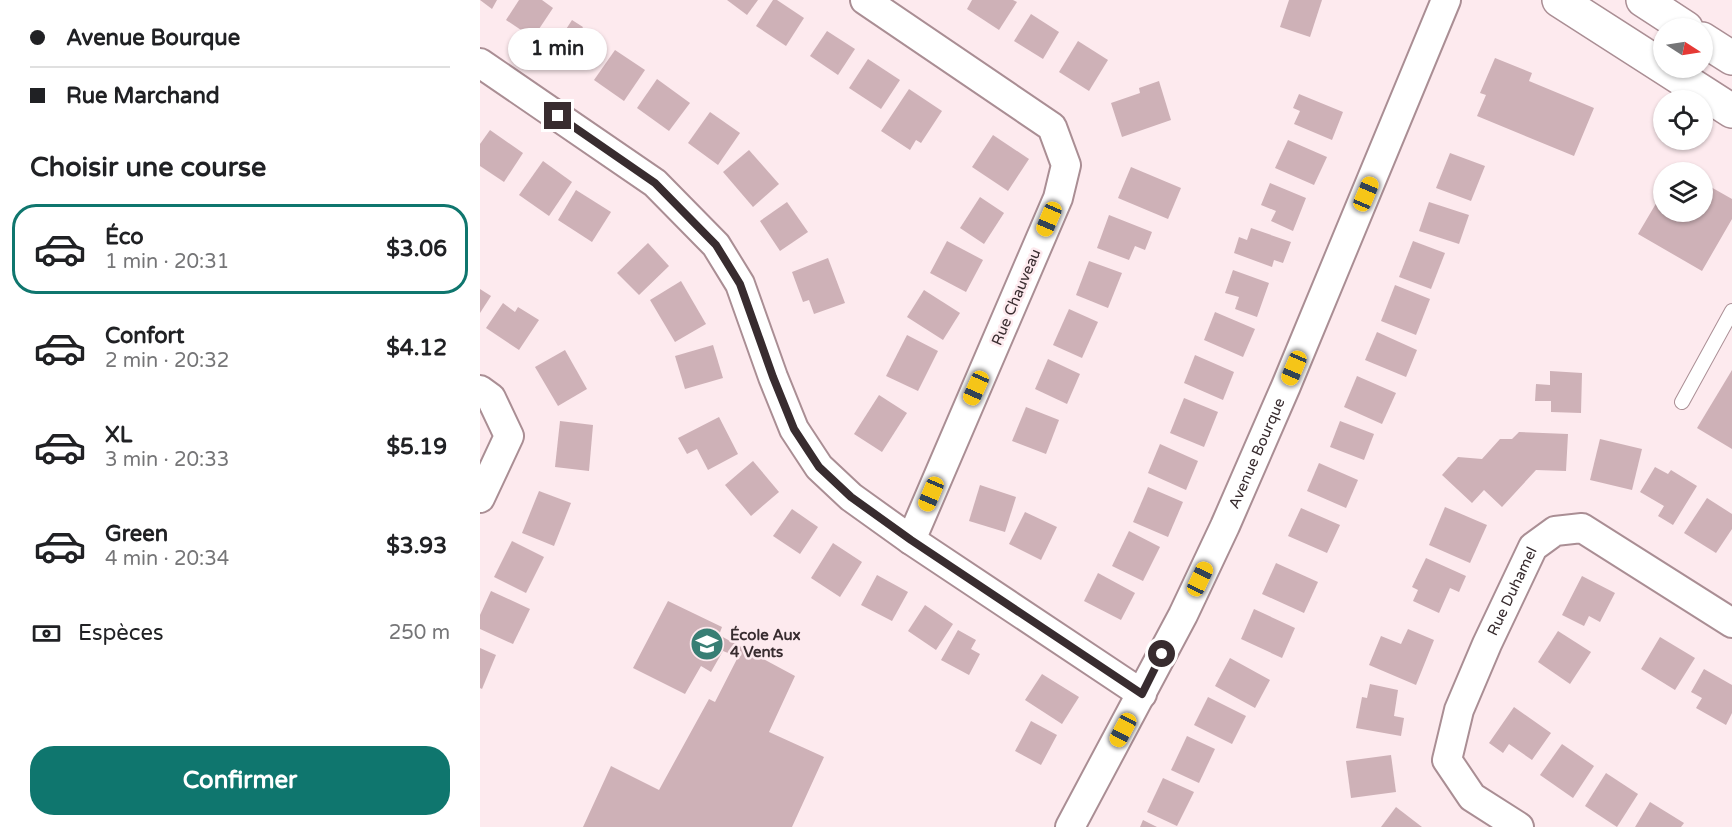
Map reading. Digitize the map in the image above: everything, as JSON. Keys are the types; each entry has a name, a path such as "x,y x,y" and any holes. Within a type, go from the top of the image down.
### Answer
{"main road":[{"path":"1559,0 1732,111"},
{"path":"1643,0 1671,18"},
{"path":"1713,46 1732,58"}],"street":[{"name":"Rue Chauveau","path":"865,0 1052,127 1066,165 1058,198 911,540"},
{"name":"Avenue Bourque","path":"1070,827 1183,615 1248,472 1346,243 1446,0"},
{"path":"480,63 655,183 716,245 740,284 794,429 819,467 851,497 911,540 1142,694"},
{"path":"480,390 491,398 509,436 480,498"},
{"name":"Rue Duhamel","path":"1519,827 1472,797 1447,760 1459,710 1533,547 1555,531 1582,528 1732,623"}],"lane":[{"path":"1682,402 1732,311"}],"building":[{"path":"480,0 497,0 492,9"},
{"path":"519,0 542,0 553,8 533,38 506,20"},
{"path":"727,0 758,0 747,15"},
{"path":"773,0 777,0 804,18 786,46 756,26"},
{"path":"972,0 1013,0 1017,2 999,30 967,9"},
{"path":"1289,0 1322,0 1310,37 1280,27"},
{"path":"1031,14 1059,32 1043,59 1014,41"},
{"path":"572,20 583,27 580,32 596,43 580,68 552,51"},
{"path":"827,31 855,49 838,75 810,56"},
{"path":"1078,41 1108,60 1089,91 1059,72"},
{"path":"615,50 645,70 624,101 594,80"},
{"path":"1495,58 1532,73 1529,81 1594,108 1574,156 1477,116 1486,95 1480,93"},
{"path":"868,59 900,80 881,109 849,88"},
{"path":"657,79 690,103 669,131 637,108"},
{"path":"1159,81 1171,120 1122,137 1111,103 1140,93 1139,88"},
{"path":"909,89 942,111 921,143 916,140 910,150 881,131"},
{"path":"1299,94 1343,112 1332,140 1294,124 1300,111 1293,108"},
{"path":"710,112 740,133 718,165 688,143"},
{"path":"490,130 523,153 504,182 480,166 480,144"},
{"path":"993,135 1029,159 1008,191 972,167"},
{"path":"1288,140 1327,157 1314,185 1275,168"},
{"path":"749,150 779,184 753,207 723,172"},
{"path":"1450,153 1485,166 1471,201 1436,188"},
{"path":"543,161 572,182 549,216 519,195"},
{"path":"1131,167 1181,188 1168,219 1118,198"},
{"path":"1270,183 1306,198 1293,231 1271,221 1276,211 1261,205"},
{"path":"1713,188 1732,199 1732,219 1702,271 1638,234 1653,209 1653,222 1713,222"},
{"path":"576,190 611,212 592,242 558,220"},
{"path":"980,197 1004,213 984,244 960,228"},
{"path":"787,202 808,232 780,251 760,221"},
{"path":"1429,202 1469,215 1459,244 1419,231"},
{"path":"1109,215 1152,232 1145,250 1135,246 1129,260 1097,248"},
{"path":"1251,228 1291,242 1283,263 1274,260 1272,267 1234,253 1239,237 1247,240"},
{"path":"947,241 983,260 966,292 930,273"},
{"path":"1413,241 1445,253 1431,289 1399,277"},
{"path":"648,243 669,266 639,295 617,273"},
{"path":"828,258 845,303 814,314 809,300 803,302 792,272"},
{"path":"1089,261 1122,273 1108,308 1076,295"},
{"path":"1233,270 1269,283 1257,317 1235,309 1239,297 1225,293"},
{"path":"681,281 706,324 675,342 650,300"},
{"path":"1395,285 1430,299 1416,335 1381,321"},
{"path":"480,289 491,296 480,313"},
{"path":"924,290 960,313 943,340 907,317"},
{"path":"503,303 515,312 518,307 539,320 519,350 486,328"},
{"path":"1069,309 1098,322 1082,358 1053,345"},
{"path":"1215,312 1255,329 1243,357 1204,340"},
{"path":"1377,332 1417,350 1406,377 1365,360"},
{"path":"907,335 938,351 918,391 886,376"},
{"path":"713,345 723,378 685,389 675,356"},
{"path":"565,350 587,389 558,406 535,367"},
{"path":"1195,355 1234,372 1223,400 1184,383"},
{"path":"1048,359 1080,374 1067,404 1035,389"},
{"path":"1732,370 1732,449 1697,428"},
{"path":"1550,371 1582,373 1581,413 1551,412 1551,401 1535,401 1536,384 1550,385"},
{"path":"1357,376 1396,393 1382,424 1344,407"},
{"path":"879,395 907,413 882,452 854,434"},
{"path":"1184,398 1218,412 1204,447 1170,433"},
{"path":"1026,407 1059,420 1046,454 1012,441"},
{"path":"719,417 738,454 708,470 697,449 687,454 678,438"},
{"path":"560,421 593,425 589,471 555,467"},
{"path":"1340,421 1374,434 1364,460 1330,447"},
{"path":"1519,432 1568,434 1566,471 1536,470 1502,507 1484,490 1472,503 1442,475 1458,457 1482,459 1500,439 1512,439"},
{"path":"1600,439 1642,449 1632,490 1590,480"},
{"path":"1160,444 1198,461 1186,490 1148,473"},
{"path":"753,461 779,492 751,516 725,485"},
{"path":"1319,463 1358,480 1346,508 1307,491"},
{"path":"1655,467 1668,474 1671,470 1697,486 1673,525 1658,516 1664,506 1640,492"},
{"path":"980,485 1016,497 1005,532 969,521"},
{"path":"1148,487 1183,502 1168,537 1133,522"},
{"path":"539,491 571,503 554,546 522,533"},
{"path":"1707,498 1732,514 1732,529 1716,553 1684,533"},
{"path":"1445,507 1487,525 1470,563 1429,545"},
{"path":"1301,508 1340,525 1327,553 1288,536"},
{"path":"792,509 818,527 800,554 773,536"},
{"path":"1025,512 1057,527 1041,560 1009,544"},
{"path":"1129,531 1160,547 1143,581 1112,566"},
{"path":"512,541 544,557 526,593 494,577"},
{"path":"833,543 862,562 840,597 811,578"},
{"path":"1426,558 1466,576 1459,592 1450,588 1439,613 1413,601 1418,590 1412,587"},
{"path":"1276,563 1318,582 1304,613 1262,594"},
{"path":"1098,573 1135,593 1121,620 1084,601"},
{"path":"877,575 908,592 892,621 861,605"},
{"path":"1582,576 1615,593 1600,622 1589,616 1584,626 1562,615"},
{"path":"491,591 530,609 513,644 480,629 480,615"},
{"path":"668,601 722,627 719,635 795,676 769,732 824,757 792,827 583,827 611,766 659,790 709,699 715,702 738,657 723,651 711,672 701,666 685,694 633,668"},
{"path":"925,605 953,624 936,650 908,631"},
{"path":"1254,609 1295,628 1282,658 1241,639"},
{"path":"1408,629 1434,640 1416,685 1369,665 1381,636 1401,644"},
{"path":"958,630 976,640 971,649 980,654 969,675 941,660"},
{"path":"1558,631 1591,652 1570,684 1538,662"},
{"path":"1660,637 1695,658 1675,690 1641,669"},
{"path":"480,648 496,655 482,689 480,688"},
{"path":"1230,658 1270,680 1255,708 1215,686"},
{"path":"1704,669 1732,685 1732,713 1726,725 1696,708 1702,698 1691,692"},
{"path":"1042,674 1079,697 1062,724 1025,700"},
{"path":"1370,684 1398,690 1394,716 1404,718 1401,736 1356,728 1362,697 1367,698"},
{"path":"1208,697 1246,716 1232,744 1194,725"},
{"path":"1514,707 1551,733 1532,760 1509,744 1503,753 1489,743"},
{"path":"1031,721 1057,735 1041,765 1015,751"},
{"path":"1187,736 1215,749 1199,783 1171,770"},
{"path":"1562,744 1594,766 1573,798 1540,775"},
{"path":"1391,755 1396,792 1351,798 1346,761"},
{"path":"1606,773 1638,794 1617,827 1585,806"},
{"path":"1163,778 1194,792 1177,826 1147,812"},
{"path":"1650,802 1684,823 1681,827 1635,827"},
{"path":"1396,807 1422,827 1381,827"},
{"path":"1143,820 1157,827 1140,827"}],"place":[{"name":"École Aux 4 Vents","path":"707,644"}],"route":[{"path":"558,116 655,183 716,245 740,284 794,429 819,467 851,497 911,540 1142,694 1162,654"}]}
